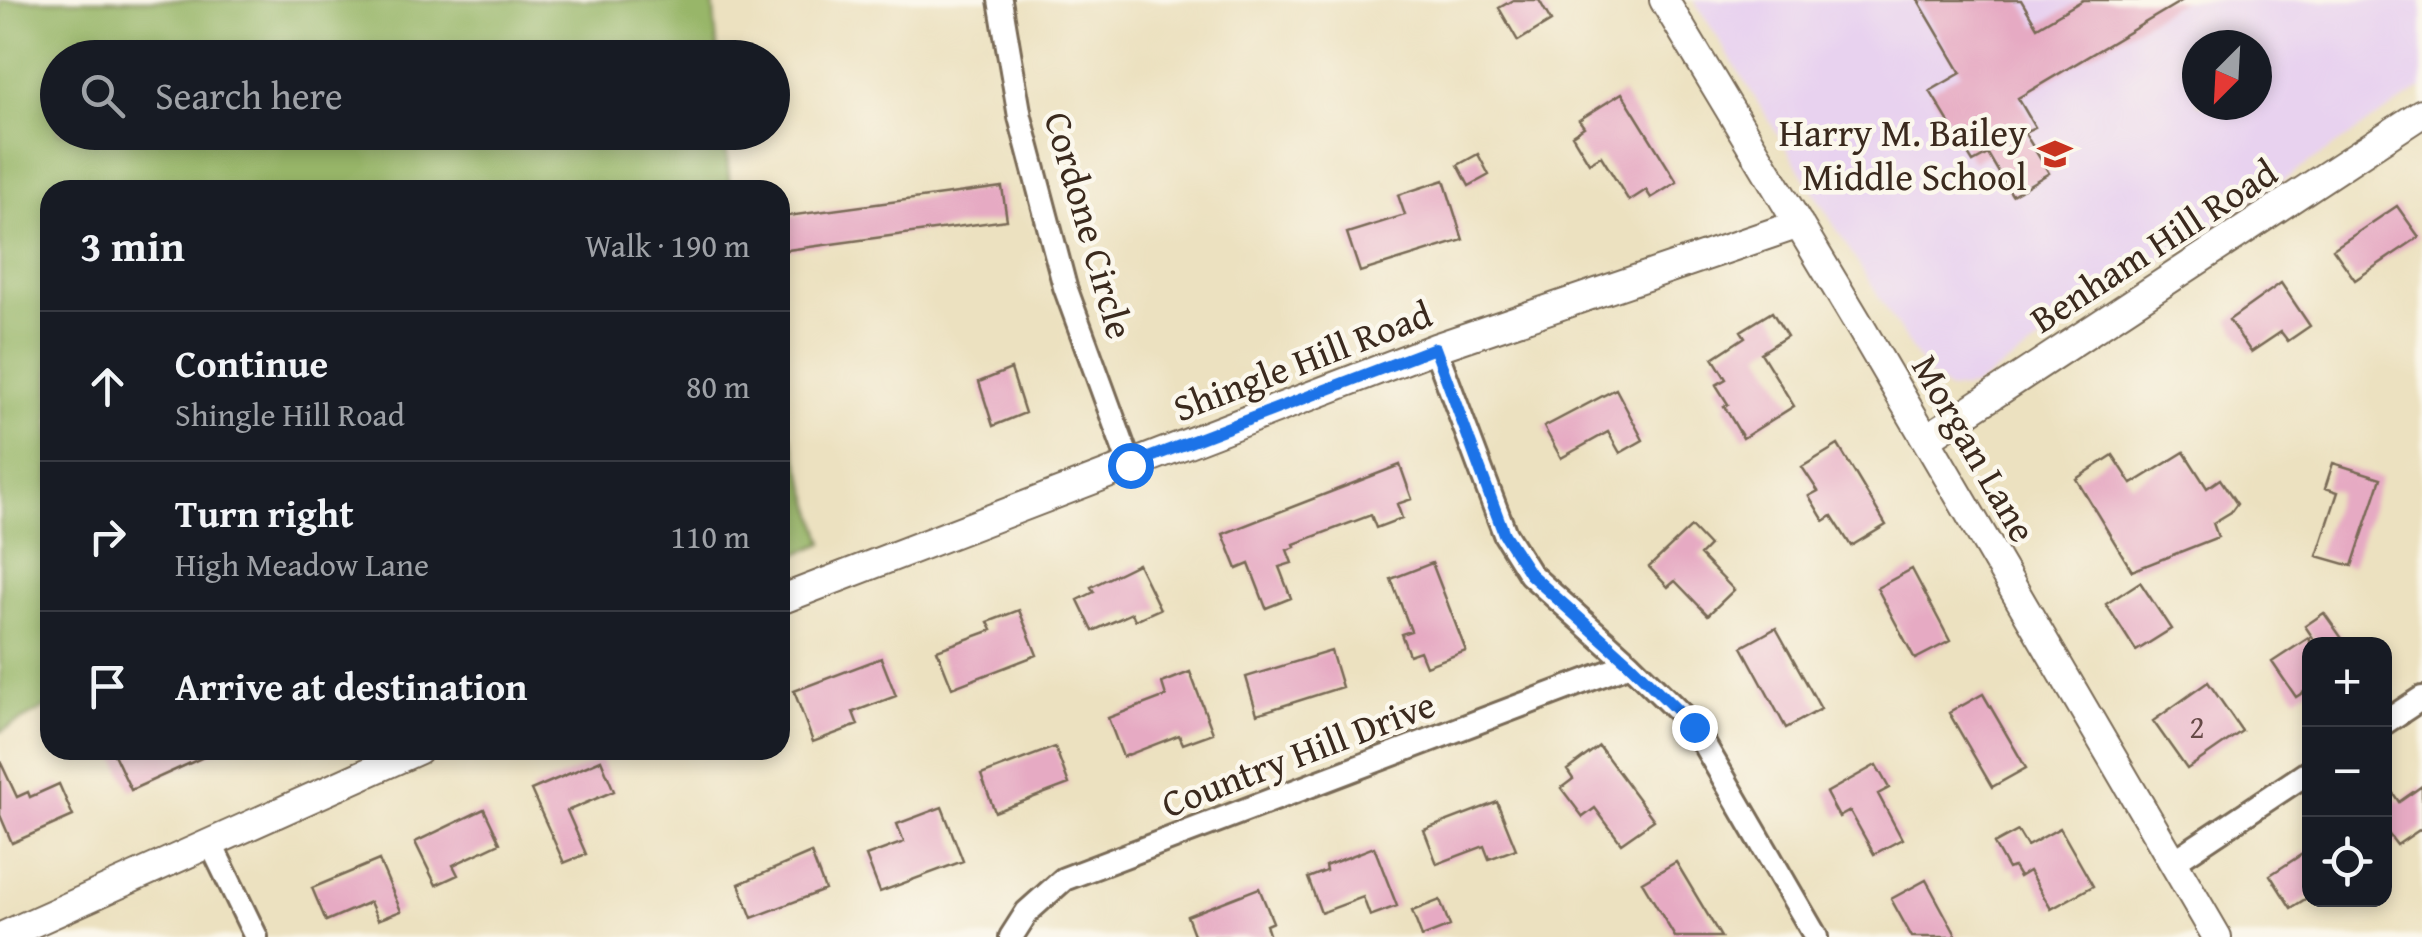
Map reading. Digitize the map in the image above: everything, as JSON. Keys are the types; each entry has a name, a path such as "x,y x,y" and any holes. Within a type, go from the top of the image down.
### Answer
{"street":[{"name":"Cordone Circle","path":"1000,0 1020,117 1066,287 1130,465"},
{"name":"Morgan Lane","path":"1664,0 2217,937"},
{"name":"Benham Hill Road","path":"1926,440 2422,113"},
{"name":"Shingle Hill Road","path":"790,596 1435,348 1798,224"},
{"path":"1435,348 1504,534 1530,574 1694,727 1816,937"},
{"name":"Country Hill Drive","path":"1011,937 1028,912 1064,879 1630,664"},
{"path":"2392,717 2422,698"},
{"path":"2,937 395,760"},
{"path":"2173,862 2302,776"},
{"path":"210,842 256,937"}],"shaded area":[{"name":"Harry M. Bailey Middle School","path":"1694,0 2422,0 2422,88 1973,387 1948,390 1927,374"}],"green space":[{"path":"0,0 713,0 717,40 40,40 40,150 726,150 729,180 40,180 40,710 0,732"},
{"path":"790,434 824,543 790,557"}],"building":[{"path":"1513,0 1539,0 1551,21 1518,41 1499,8"},
{"path":"1918,0 2021,0 2037,27 2083,0 2183,0 2018,98 2035,127 2024,132 2049,173 2012,195 1988,154 1973,162 1930,91 1961,73"},
{"path":"1622,93 1677,182 1651,198 1646,190 1629,201 1601,156 1589,163 1572,135 1584,127 1579,120"},
{"path":"1478,154 1489,175 1469,186 1458,165"},
{"path":"1444,180 1463,240 1360,272 1347,233 1405,215 1398,195"},
{"path":"1002,187 1007,220 790,250 790,216"},
{"path":"2397,206 2419,237 2355,280 2333,249"},
{"path":"2281,283 2310,326 2288,341 2281,332 2251,352 2229,320"},
{"path":"1772,312 1787,336 1761,353 1794,406 1743,438 1716,385 1726,379 1713,358 1745,337 1741,331"},
{"path":"1011,369 1025,413 993,426 979,382"},
{"path":"1616,389 1643,440 1620,453 1608,432 1561,458 1544,427"},
{"path":"1838,445 1886,525 1851,546 1832,516 1824,521 1809,496 1818,491 1802,467"},
{"path":"2184,452 2207,488 2220,479 2237,504 2213,523 2218,537 2132,571 2076,479 2113,455 2132,484"},
{"path":"2333,463 2381,478 2352,566 2317,556 2338,492 2325,488"},
{"path":"1400,465 1412,499 1397,504 1402,518 1376,528 1371,515 1294,544 1287,550 1292,563 1279,567 1291,598 1266,608 1249,564 1237,569 1223,534"},
{"path":"1691,527 1709,546 1700,555 1734,590 1708,615 1675,581 1668,587 1649,567"},
{"path":"1432,563 1466,651 1426,666 1420,651 1409,655 1401,634 1411,631 1391,579"},
{"path":"1138,564 1160,609 1135,620 1132,613 1093,631 1078,600 1094,592 1091,587"},
{"path":"1912,569 1950,641 1915,659 1877,588"},
{"path":"2140,582 2171,629 2136,651 2106,604"},
{"path":"1019,610 1037,655 952,688 937,650 992,630 988,622"},
{"path":"2324,613 2341,637 2312,637 2305,626"},
{"path":"1776,628 1821,709 1786,728 1742,647"},
{"path":"2302,642 2302,693 2296,697 2272,662"},
{"path":"1331,651 1342,687 1257,714 1246,677"},
{"path":"881,658 896,696 853,712 858,725 813,742 794,691"},
{"path":"1190,672 1213,733 1183,744 1179,735 1123,757 1108,718 1166,696 1162,683"},
{"path":"2208,682 2242,731 2187,769 2153,721"},
{"path":"1983,694 2026,768 1992,787 1949,713"},
{"path":"1599,746 1654,820 1621,843 1595,808 1583,817 1561,788 1573,779 1567,770"},
{"path":"1055,747 1069,784 995,812 981,775"},
{"path":"117,760 197,760 131,790"},
{"path":"601,760 614,791 567,811 586,854 564,863 531,790"},
{"path":"0,761 17,797 28,792 30,797 59,784 73,816 12,843 0,815"},
{"path":"1876,765 1889,788 1878,794 1902,839 1874,854 1850,811 1839,817 1826,793"},
{"path":"2422,786 2422,828 2397,845 2392,838 2392,792 2399,802"},
{"path":"1497,802 1516,849 1489,859 1484,846 1437,864 1424,830"},
{"path":"942,807 963,861 880,892 866,856 904,842 897,824"},
{"path":"484,809 500,843 453,865 458,875 436,885 415,842"},
{"path":"2060,828 2093,886 2051,909 2029,871 2019,877 2013,867 2008,869 1994,844 2018,831 2027,846"},
{"path":"1374,847 1397,906 1370,916 1363,897 1321,913 1308,878 1326,871 1325,866"},
{"path":"811,853 825,890 752,918 739,884"},
{"path":"2302,854 2302,901 2291,908 2270,875"},
{"path":"379,860 401,911 378,920 370,902 326,921 312,888"},
{"path":"1676,862 1721,937 1675,937 1642,882"},
{"path":"1926,880 1957,937 1912,937 1891,899"},
{"path":"1259,888 1273,922 1266,925 1270,937 1195,937 1187,916"},
{"path":"1440,900 1450,926 1422,937 1412,911"}],"place":[{"name":"Harry M. Bailey Middle School","path":"2055,154"}],"route":[{"path":"1130,465 1435,348 1504,534 1530,574 1694,727"}]}
